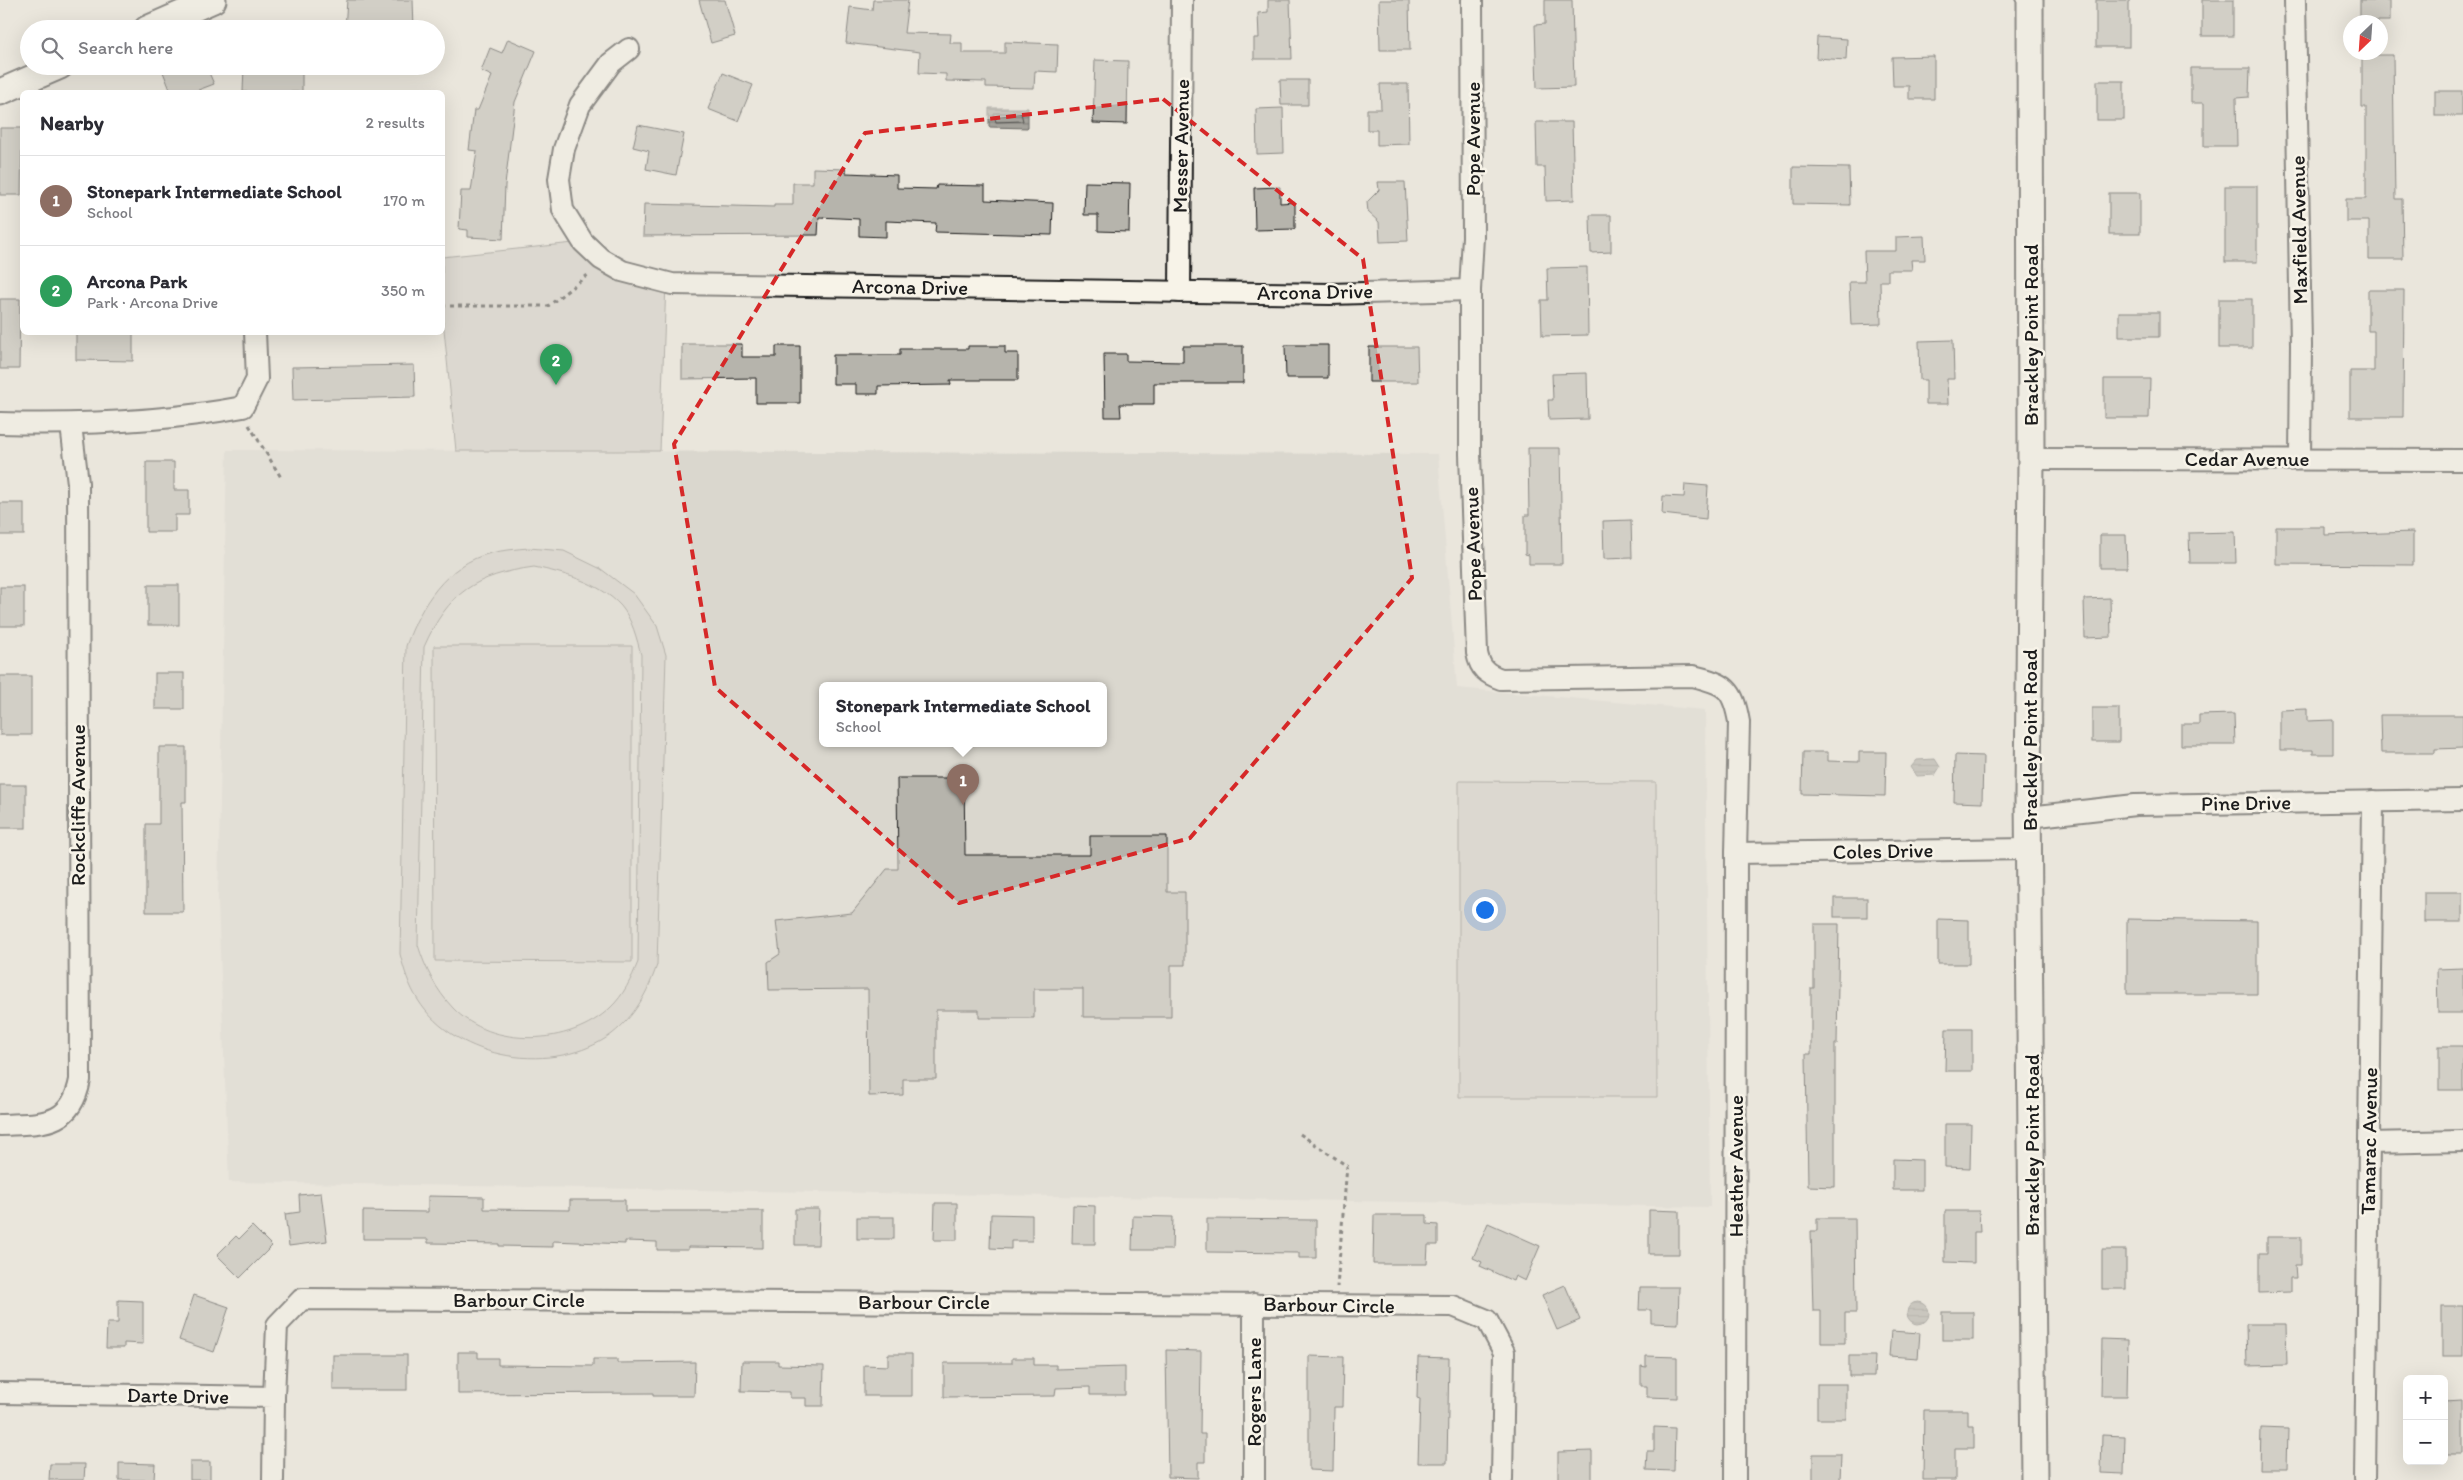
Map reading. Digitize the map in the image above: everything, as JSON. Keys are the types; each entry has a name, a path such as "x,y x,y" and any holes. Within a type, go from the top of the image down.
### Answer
{"main road":[{"path":"167,20 213,0"},
{"name":"Brackley Point Road","path":"2030,0 2031,459 2029,817 2034,1480"},
{"path":"0,92 39,75"}],"street":[{"name":"Messer Avenue","path":"1180,292 1182,0"},
{"name":"Pope Avenue","path":"1472,0 1471,498 1480,666 1488,674 1501,679 1693,676 1716,682 1729,690 1736,703 1739,722 1736,852"},
{"name":"Maxfield Avenue","path":"2295,0 2301,345 2300,459"},
{"name":"Arcona Drive","path":"629,49 611,63 580,105 564,149 559,179 563,210 583,242 606,262 622,272 672,284 1330,294 1374,291 1470,290"},
{"path":"0,423 71,425 197,414 241,407 257,379 255,335"},
{"name":"Rockcliffe Avenue","path":"0,1125 45,1123 60,1118 70,1108 77,1094 80,1080 78,483 71,425"},
{"name":"Cedar Avenue","path":"2031,459 2463,460"},
{"name":"Pine Drive","path":"2029,817 2135,804 2463,800"},
{"name":"Tamarac Avenue","path":"2365,1480 2373,801"},
{"name":"Coles Drive","path":"1736,852 2030,849"},
{"name":"Heather Avenue","path":"1736,852 1736,1480"},
{"path":"2369,1142 2463,1141"},
{"name":"Barbour Circle","path":"274,1397 277,1326 302,1300 1453,1306 1487,1320 1504,1352 1502,1480"},
{"name":"Rogers Lane","path":"1254,1304 1254,1480"},
{"name":"Darte Drive","path":"0,1393 274,1397"},
{"path":"273,1480 274,1397"}],"path":[{"path":"445,306 548,306 606,262"},
{"path":"241,407 282,479"},
{"path":"1300,1134 1347,1166 1336,1305"}],"highlighted area":[{"path":"1163,99 1363,259 1412,578 1190,838 959,903 715,687 674,444 865,133"}],"shaded area":[{"path":"583,242 666,282 660,451 456,451 445,335 445,257"},
{"path":"227,450 1438,454 1457,688 1705,710 1710,1207 229,1182 218,900"},
{"path":"529,548 564,551 601,569 634,594 657,626 666,655 657,965 640,1003 612,1034 589,1047 563,1055 536,1058 508,1056 481,1049 456,1037 435,1021 415,995 407,978 400,954 406,646 427,602 448,577 475,559 491,553","holes":["534,567 580,580 612,598 621,606 628,617 641,655 638,962 630,981 619,998 610,1008 593,1021 574,1030 553,1036 531,1038 509,1036 488,1031 469,1021 453,1008 441,994 432,978 418,945 424,647 443,612 466,589 496,575"]},
{"path":"434,646 632,646 632,962 435,961"},
{"path":"1459,781 1656,782 1657,1097 1459,1097"}],"water":[{"path":"989,108 1028,108 1028,128 989,127"},
{"path":"1935,759 1940,767 1935,775 1917,776 1911,767 1917,760"},
{"path":"1918,1302 1926,1305 1929,1313 1926,1321 1918,1324 1910,1321 1907,1313 1910,1305"}],"building":[{"path":"347,0 413,0 414,20 346,20"},
{"path":"699,0 725,0 735,36 711,43"},
{"path":"873,0 908,0 904,33 951,34 950,43 962,43 962,53 1005,53 1005,42 1058,44 1057,72 1035,71 1034,88 986,87 986,82 946,81 946,74 919,73 920,52 846,43 850,7 872,10"},
{"path":"1268,0 1290,0 1292,59 1254,59 1254,38 1259,38 1258,13 1268,12"},
{"path":"1379,0 1409,0 1410,50 1380,50"},
{"path":"1545,0 1572,0 1574,87 1537,88 1535,25 1545,24"},
{"path":"2096,0 2129,0 2129,47 2096,47"},
{"path":"2202,0 2233,0 2233,36 2202,36"},
{"path":"2360,0 2390,0 2390,21 2388,21 2388,15 2360,15"},
{"path":"1817,37 1847,39 1846,60 1816,58"},
{"path":"508,39 536,51 515,102 505,185 503,239 468,237 468,230 459,229 461,191 471,191 477,151 469,150 474,110 478,110 492,76 481,71 490,48 502,53"},
{"path":"2388,55 2393,55 2395,199 2402,199 2403,259 2369,259 2369,221 2346,221 2346,199 2366,199 2366,107 2362,107 2362,60 2388,60"},
{"path":"1934,56 1934,99 1909,99 1909,86 1893,86 1892,57"},
{"path":"1095,60 1128,61 1127,124 1093,123"},
{"path":"2191,68 2250,68 2249,97 2236,98 2237,146 2204,146 2204,103 2191,103"},
{"path":"723,73 753,85 738,121 708,109"},
{"path":"164,75 210,75 214,84 198,90 170,90"},
{"path":"244,75 302,75 302,90 243,90"},
{"path":"1280,80 1308,80 1308,105 1281,105"},
{"path":"2097,81 2124,81 2124,120 2097,120"},
{"path":"1380,84 1408,84 1409,144 1377,145 1377,130 1367,130 1367,109 1381,109"},
{"path":"2435,91 2462,91 2462,116 2435,116"},
{"path":"1283,108 1284,153 1257,154 1256,109"},
{"path":"1536,122 1572,122 1574,200 1546,201 1545,167 1537,167"},
{"path":"638,125 684,134 676,175 646,169 649,151 633,147"},
{"path":"0,128 20,128 20,195 0,195"},
{"path":"1793,167 1849,168 1850,205 1793,204"},
{"path":"813,168 846,169 846,173 897,175 897,188 936,189 937,185 985,186 985,200 1053,203 1052,235 935,232 936,223 886,221 886,237 859,236 859,219 819,217 818,235 643,236 644,204 774,207 774,205 793,205 793,183 813,183"},
{"path":"1085,182 1130,183 1129,232 1098,231 1098,215 1084,215"},
{"path":"1378,182 1405,182 1408,241 1380,242 1379,222 1368,212 1367,202 1379,190"},
{"path":"2225,186 2257,186 2257,262 2225,262"},
{"path":"1280,187 1280,203 1295,202 1295,229 1255,230 1254,188"},
{"path":"2109,193 2140,193 2140,234 2109,234"},
{"path":"1590,215 1611,215 1611,252 1591,253"},
{"path":"1924,236 1925,260 1911,260 1912,270 1888,270 1888,281 1880,281 1881,324 1851,325 1849,282 1865,282 1864,251 1896,251 1896,237"},
{"path":"1587,267 1588,335 1542,336 1541,300 1548,300 1547,268"},
{"path":"2368,290 2404,290 2403,417 2350,417 2350,371 2374,371 2374,331 2368,331"},
{"path":"0,299 20,299 19,369 0,369"},
{"path":"2219,299 2252,299 2252,348 2219,348"},
{"path":"2119,312 2159,312 2159,337 2119,337"},
{"path":"76,335 133,335 133,361 76,360"},
{"path":"1953,340 1954,379 1947,379 1948,404 1926,404 1926,380 1920,380 1919,341"},
{"path":"682,344 742,344 742,357 776,357 776,346 800,346 800,403 756,403 756,378 682,379"},
{"path":"1285,345 1328,345 1328,378 1286,378"},
{"path":"968,346 1005,346 1005,353 1018,353 1018,380 950,380 951,385 878,386 878,394 856,394 856,384 833,384 833,355 900,355 900,349 968,349"},
{"path":"1183,346 1243,346 1243,383 1154,383 1154,404 1120,404 1121,417 1105,417 1104,354 1126,354 1126,361 1183,362"},
{"path":"1369,347 1417,347 1418,382 1369,382"},
{"path":"414,365 415,397 293,400 292,367"},
{"path":"1587,373 1588,419 1549,420 1548,400 1553,400 1552,374"},
{"path":"2104,379 2150,379 2149,418 2104,418"},
{"path":"1528,448 1560,448 1562,564 1529,564 1529,555 1525,554 1525,515 1529,515"},
{"path":"146,462 174,462 174,490 189,490 189,515 175,515 175,532 146,532"},
{"path":"1685,484 1708,486 1706,519 1662,514 1663,496 1684,497"},
{"path":"0,503 24,503 24,535 0,535"},
{"path":"1631,520 1632,558 1604,559 1603,521"},
{"path":"2276,527 2325,527 2325,535 2413,532 2413,565 2276,564"},
{"path":"2235,532 2236,563 2190,563 2189,533"},
{"path":"2100,535 2126,535 2127,568 2100,568"},
{"path":"148,585 179,585 179,625 148,625"},
{"path":"0,587 24,587 24,626 0,626"},
{"path":"2110,598 2111,637 2085,638 2084,599"},
{"path":"155,673 184,673 184,709 155,709"},
{"path":"0,676 31,676 31,735 0,735"},
{"path":"2092,708 2119,708 2119,742 2092,742"},
{"path":"2307,709 2307,721 2333,720 2333,754 2313,754 2313,750 2280,750 2280,710"},
{"path":"2234,714 2235,745 2181,745 2181,724 2199,724 2199,715"},
{"path":"2380,715 2463,715 2463,748 2435,749 2435,753 2381,753"},
{"path":"159,747 186,747 186,802 182,802 183,912 146,912 146,824 159,824"},
{"path":"1803,752 1828,752 1828,761 1859,762 1859,752 1886,752 1885,796 1802,794"},
{"path":"1955,755 1983,756 1982,803 1954,802"},
{"path":"897,778 964,778 965,855 1090,855 1090,836 1167,836 1167,892 1185,892 1185,965 1171,965 1171,1017 1083,1017 1083,989 1034,989 1034,1018 979,1018 979,1010 936,1010 936,1079 903,1079 903,1095 869,1096 868,989 769,990 768,962 780,954 776,921 852,913 887,869 898,869"},
{"path":"0,785 26,785 26,828 0,828"},
{"path":"2424,892 2462,892 2462,922 2424,922"},
{"path":"1834,898 1867,898 1867,917 1834,917"},
{"path":"1938,919 1969,920 1969,964 1938,964"},
{"path":"2127,919 2257,921 2257,994 2127,994"},
{"path":"1814,924 1839,924 1837,1044 1835,1044 1835,1187 1808,1186 1806,1054 1811,1054 1811,988 1814,988"},
{"path":"2463,968 2463,1013 2438,1013 2437,969"},
{"path":"1946,1029 1972,1029 1972,1071 1945,1071"},
{"path":"2439,1046 2463,1046 2463,1090 2439,1090"},
{"path":"1945,1124 1971,1124 1970,1168 1945,1167"},
{"path":"1893,1159 1922,1160 1922,1190 1893,1190"},
{"path":"321,1193 327,1241 289,1246 285,1214 300,1212 299,1195"},
{"path":"428,1196 484,1197 484,1209 570,1210 570,1200 625,1200 625,1211 763,1211 763,1248 688,1247 688,1250 657,1250 657,1242 625,1241 625,1244 553,1241 553,1247 428,1243 428,1239 363,1239 363,1211 428,1212"},
{"path":"935,1203 957,1203 957,1240 934,1240"},
{"path":"1073,1205 1095,1206 1095,1244 1072,1244"},
{"path":"795,1209 819,1209 818,1245 795,1245"},
{"path":"1649,1210 1679,1211 1679,1254 1649,1254"},
{"path":"1945,1211 1979,1211 1980,1232 1974,1232 1974,1263 1945,1262"},
{"path":"991,1214 1032,1215 1032,1241 1011,1241 1011,1249 990,1248"},
{"path":"1374,1215 1427,1215 1427,1224 1438,1225 1438,1245 1428,1245 1427,1264 1373,1264"},
{"path":"1133,1216 1173,1217 1172,1250 1132,1250"},
{"path":"857,1217 894,1217 894,1239 857,1239"},
{"path":"1817,1218 1855,1218 1856,1313 1845,1313 1845,1343 1821,1343 1821,1311 1813,1311 1811,1231 1817,1231"},
{"path":"1207,1219 1316,1220 1316,1258 1299,1258 1299,1253 1207,1252"},
{"path":"1488,1223 1540,1246 1525,1281 1515,1276 1513,1281 1480,1266 1482,1262 1473,1258"},
{"path":"252,1226 272,1246 240,1278 217,1255 236,1236 239,1239"},
{"path":"2267,1237 2301,1237 2301,1265 2295,1265 2296,1278 2290,1278 2290,1292 2259,1293 2259,1253 2267,1253"},
{"path":"2102,1250 2126,1250 2126,1289 2102,1289"},
{"path":"1565,1285 1580,1320 1557,1330 1542,1295"},
{"path":"1640,1287 1679,1287 1678,1324 1651,1323 1651,1310 1639,1310"},
{"path":"194,1295 229,1307 214,1352 179,1340"},
{"path":"118,1300 143,1301 143,1344 124,1343 124,1348 106,1348 107,1323 118,1323"},
{"path":"2442,1306 2463,1306 2463,1356 2442,1356"},
{"path":"1942,1312 1973,1312 1973,1340 1942,1340"},
{"path":"2246,1324 2286,1324 2287,1365 2247,1366"},
{"path":"1891,1331 1920,1333 1918,1358 1889,1356"},
{"path":"2102,1339 2128,1340 2127,1396 2101,1396"},
{"path":"1166,1350 1201,1351 1200,1434 1205,1434 1205,1462 1198,1462 1198,1478 1168,1477"},
{"path":"458,1352 478,1352 478,1358 498,1358 498,1365 593,1366 593,1359 617,1359 617,1363 695,1362 694,1396 653,1396 653,1393 458,1394"},
{"path":"888,1354 912,1354 912,1396 864,1396 864,1365 888,1366"},
{"path":"333,1355 407,1355 407,1390 333,1390"},
{"path":"1309,1356 1343,1357 1342,1407 1334,1407 1333,1471 1309,1470"},
{"path":"1646,1356 1677,1357 1677,1398 1647,1397 1647,1386 1641,1386 1641,1366 1646,1367"},
{"path":"1849,1356 1875,1356 1874,1376 1849,1376"},
{"path":"1418,1357 1449,1358 1447,1463 1418,1463 1420,1399 1417,1398"},
{"path":"1012,1358 1034,1358 1034,1365 1056,1365 1056,1369 1125,1367 1125,1395 1090,1395 1090,1387 1056,1388 1055,1396 944,1397 944,1363 1012,1363"},
{"path":"742,1361 778,1361 778,1365 824,1366 823,1406 806,1406 806,1398 790,1398 790,1392 741,1391"},
{"path":"1817,1384 1846,1384 1846,1419 1817,1419"},
{"path":"2463,1400 2463,1455 2448,1455 2448,1401"},
{"path":"1924,1410 1968,1410 1968,1426 1974,1426 1974,1448 1955,1448 1955,1480 1923,1480"},
{"path":"1654,1427 1675,1428 1674,1471 1646,1470 1647,1451 1654,1451"},
{"path":"2261,1428 2288,1429 2287,1469 2260,1469"},
{"path":"2102,1435 2125,1436 2124,1474 2101,1473"},
{"path":"1592,1451 1592,1480 1558,1480 1558,1452"},
{"path":"1813,1454 1841,1454 1840,1480 1813,1480"},
{"path":"190,1462 210,1462 210,1480 190,1480"},
{"path":"119,1463 155,1464 154,1480 119,1480"},
{"path":"50,1464 85,1464 84,1480 49,1480"}],"place":[{"name":"Arcona Park","path":"556,385"},
{"name":"Stonepark Intermediate School","path":"963,805"}]}
